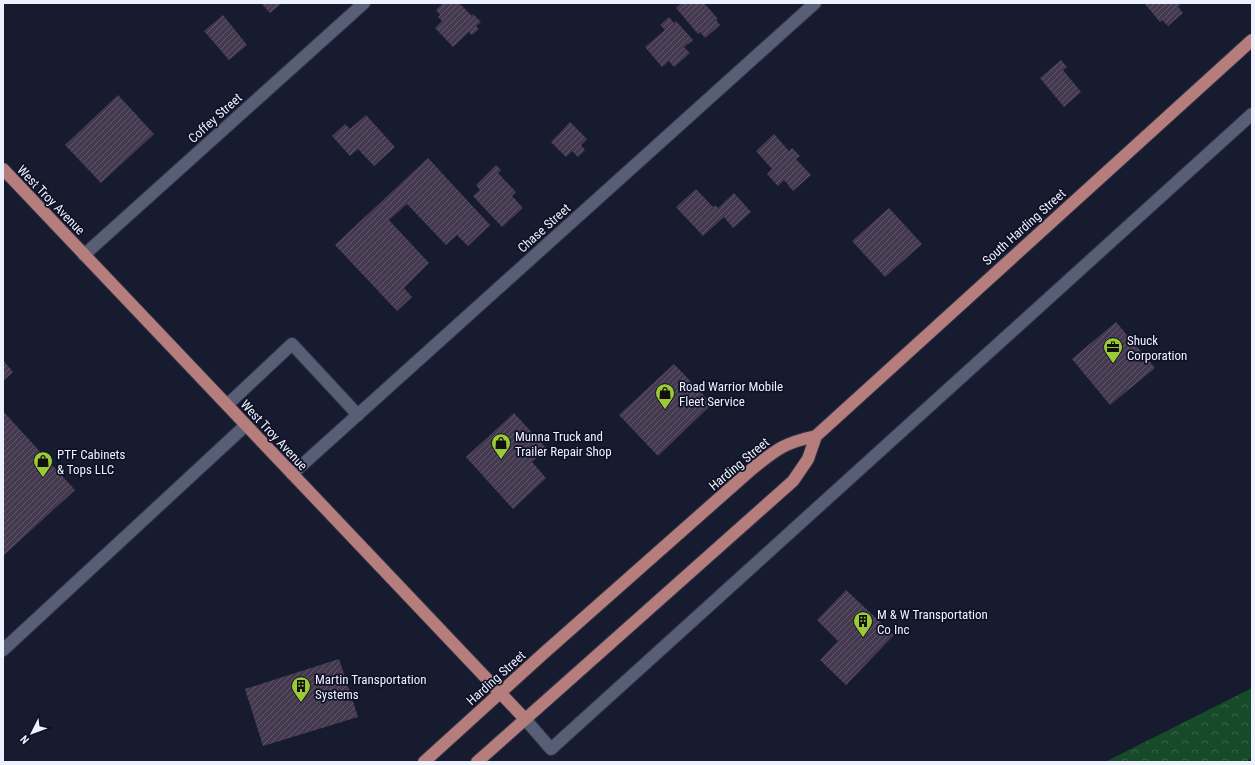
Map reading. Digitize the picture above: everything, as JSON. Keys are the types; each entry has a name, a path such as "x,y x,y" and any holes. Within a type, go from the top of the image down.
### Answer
{"main road":[{"name":"South Harding Street","path":"816,436 1252,40"},
{"name":"West Troy Avenue","path":"3,169 525,719"},
{"name":"Harding Street","path":"424,762 769,455 791,442 816,436"},
{"path":"477,762 793,481 808,459 816,436"}],"street":[{"name":"Coffey Street","path":"84,255 364,3"},
{"name":"Chase Street","path":"292,474 815,3"},
{"path":"525,719 551,749 1252,114"},
{"path":"227,405 292,344 358,415"},
{"path":"3,650 246,425"}],"green space":[{"path":"1252,688 1252,758 1246,762 1105,762"}],"building":[{"path":"261,3 282,3 270,13"},
{"path":"443,3 459,3 472,16 473,14 481,22 476,26 479,29 472,35 469,32 453,47 435,28 442,21 438,17 440,15 436,10"},
{"path":"682,3 704,3 718,19 716,20 720,25 705,38 700,32 698,34 676,8"},
{"path":"1144,3 1178,3 1180,5 1178,7 1183,13 1168,26 1162,20 1160,22"},
{"path":"223,15 247,45 229,60 204,31"},
{"path":"669,17 674,23 676,21 693,40 684,47 690,53 674,67 669,61 662,67 645,47 665,30 660,25"},
{"path":"1061,60 1067,67 1063,70 1081,92 1064,107 1040,78"},
{"path":"118,95 154,134 101,183 65,145"},
{"path":"366,115 395,147 374,166 358,149 350,156 332,136 345,124 350,129"},
{"path":"570,122 587,139 581,145 585,150 578,157 572,151 566,157 551,142"},
{"path":"774,134 789,151 792,148 800,156 796,159 811,175 793,191 784,180 778,186 767,174 772,169 756,151"},
{"path":"428,158 490,225 468,246 457,235 446,245 407,204 389,220 429,263 404,288 412,297 397,311 335,245"},
{"path":"496,165 501,170 498,173 516,192 512,196 523,208 502,227 473,196 480,190 476,185"},
{"path":"696,189 713,207 715,205 718,208 734,193 751,212 733,228 724,217 703,236 676,207"},
{"path":"889,208 922,244 885,277 852,241"},
{"name":"Shuck Corporation","path":"1116,322 1155,368 1110,405 1072,359"},
{"path":"3,360 13,372 3,381"},
{"name":"Road Warrior Mobile Fleet Service","path":"674,364 712,404 658,456 619,415"},
{"path":"3,411 75,490 3,556"},
{"name":"Munna Truck and Trailer Repair Shop","path":"514,413 547,449 532,462 546,478 513,509 466,457"},
{"name":"M & W Transportation Co Inc","path":"846,590 894,635 846,685 820,660 838,641 817,620"},
{"name":"Martin Transportation Systems","path":"339,659 358,717 263,746 245,689"}],"place":[{"name":"Shuck Corporation","path":"1113,364"},
{"name":"Road Warrior Mobile Fleet Service","path":"665,410"},
{"name":"Munna Truck and Trailer Repair Shop","path":"501,460"},
{"name":"PTF Cabinets & Tops LLC","path":"43,478"},
{"name":"M & W Transportation Co Inc","path":"863,638"},
{"name":"Martin Transportation Systems","path":"301,703"}]}
